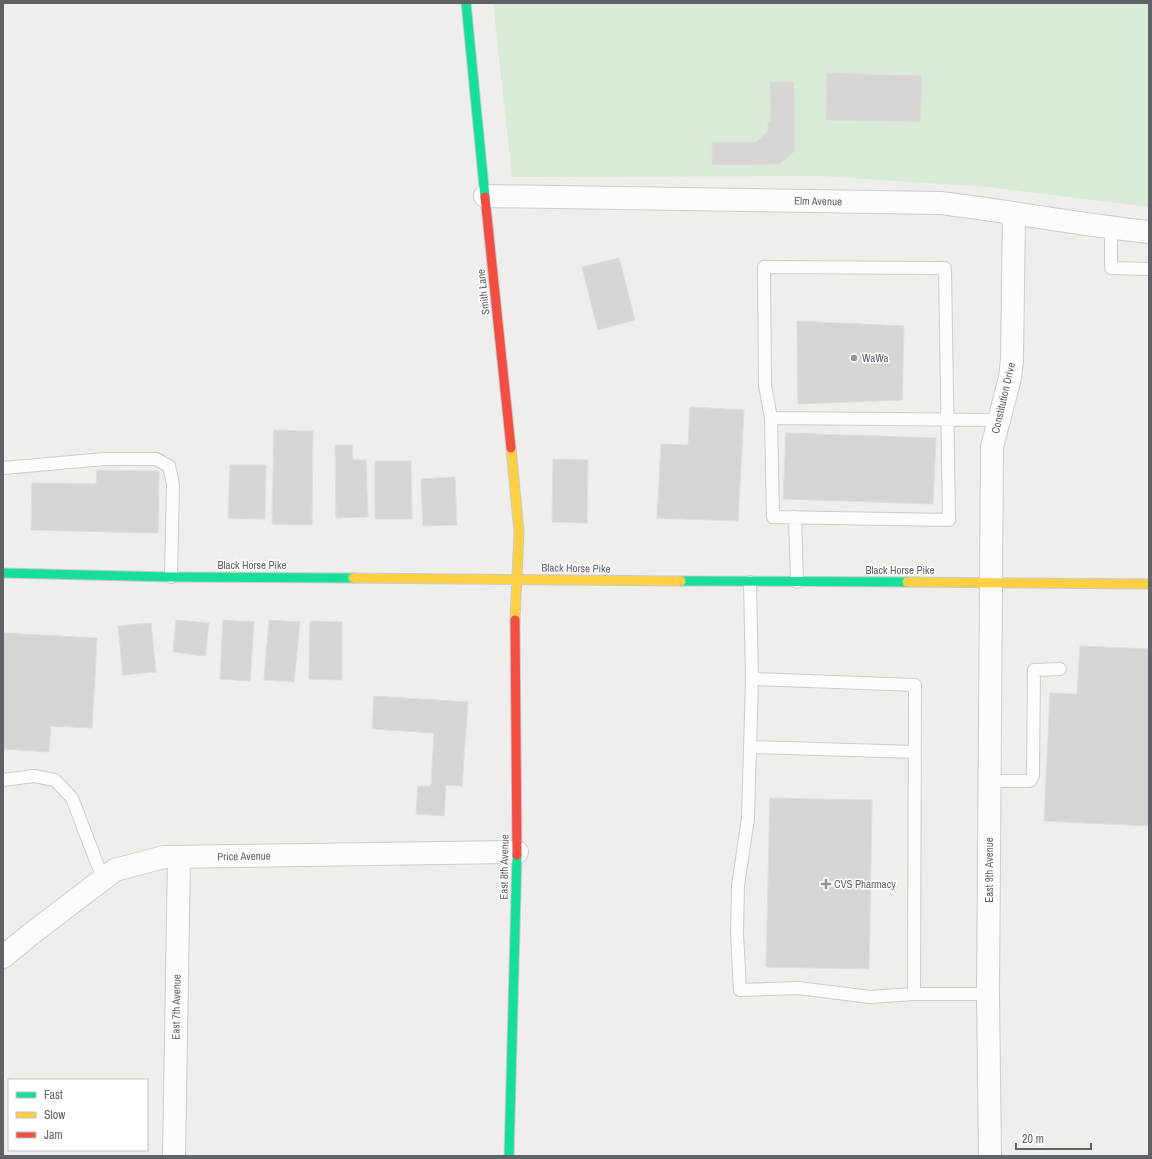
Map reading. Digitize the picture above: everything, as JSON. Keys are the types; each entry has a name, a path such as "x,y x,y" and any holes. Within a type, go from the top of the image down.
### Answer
{"street":[{"name":"Smith Lane","path":"466,3 518,532 518,579"},
{"name":"Elm Avenue","path":"485,196 940,203 1111,228 1149,232"},
{"name":"Constitution Drive","path":"990,583 992,447 1010,378 1012,359 1014,213"},
{"name":"Black Horse Pike","path":"3,573 171,577 1149,584"},
{"name":"East 8th Avenue","path":"509,1156 517,852 515,622 518,579"},
{"name":"East 9th Avenue","path":"990,583 988,994 990,1156"},
{"name":"Price Avenue","path":"3,957 115,870 164,857 517,852"},
{"name":"East 7th Avenue","path":"174,1156 179,857"}],"lane":[{"path":"1111,228 1111,268 1149,269"},
{"path":"764,267 945,268 947,420 949,520 773,517 772,418 765,385 764,267"},
{"path":"772,418 998,420"},
{"path":"3,468 105,459 156,459 169,466 173,484 171,577"},
{"path":"795,517 797,582"},
{"path":"750,582 752,679 748,818 738,886 737,933 740,990 798,988 870,997 914,994 988,994"},
{"path":"990,781 1030,781 1033,776 1034,670 1060,670"},
{"path":"752,679 915,685 914,994"},
{"path":"750,747 915,752"},
{"path":"3,780 34,776 55,780 72,798 103,879"}],"green space":[{"path":"493,3 1149,3 1149,207 988,187 821,176 512,177"}],"building":[{"path":"827,73 922,76 920,122 826,120"},
{"path":"770,82 794,82 795,151 779,164 712,165 712,142 757,142 768,131 768,122 771,122"},
{"path":"619,258 635,320 598,330 582,267"},
{"path":"797,321 904,326 902,400 798,404"},
{"path":"690,407 744,410 738,521 657,518 661,444 688,445"},
{"path":"274,430 313,431 312,525 272,524"},
{"path":"786,433 936,438 933,504 783,499"},
{"path":"335,445 352,445 353,460 366,460 368,517 336,518"},
{"path":"553,459 588,460 587,523 552,522"},
{"path":"375,461 411,461 412,519 375,519"},
{"path":"230,465 266,465 265,519 228,518"},
{"path":"97,470 159,471 158,533 31,530 32,483 96,484"},
{"path":"455,477 457,525 423,526 421,479"},
{"path":"176,620 209,623 205,656 173,652"},
{"path":"223,620 254,622 250,681 220,679"},
{"path":"269,620 300,622 294,682 264,680"},
{"path":"310,621 342,622 342,680 309,679"},
{"path":"151,623 156,672 123,675 118,626"},
{"path":"3,633 97,638 92,728 51,726 49,752 3,749"},
{"path":"1080,646 1149,649 1149,826 1044,821 1050,693 1077,694"},
{"path":"374,696 468,702 462,786 446,785 444,816 416,814 418,786 431,786 434,733 372,729"},
{"name":"CVS Pharmacy","path":"770,798 872,800 869,969 766,967"}],"traffic: fast":[{"path":"466,3 485,197"},
{"path":"3,573 171,577 353,578"},
{"path":"681,581 907,582"},
{"path":"509,1156 517,855"}],"traffic: slow":[{"path":"511,448 519,532 515,620"},
{"path":"353,578 681,581"},
{"path":"907,582 1149,584"}],"traffic: jam":[{"path":"485,197 511,448"},
{"path":"515,620 517,855"}],"place":[{"name":"WaWa","path":"854,358"},
{"name":"CVS Pharmacy","path":"826,884"}]}
